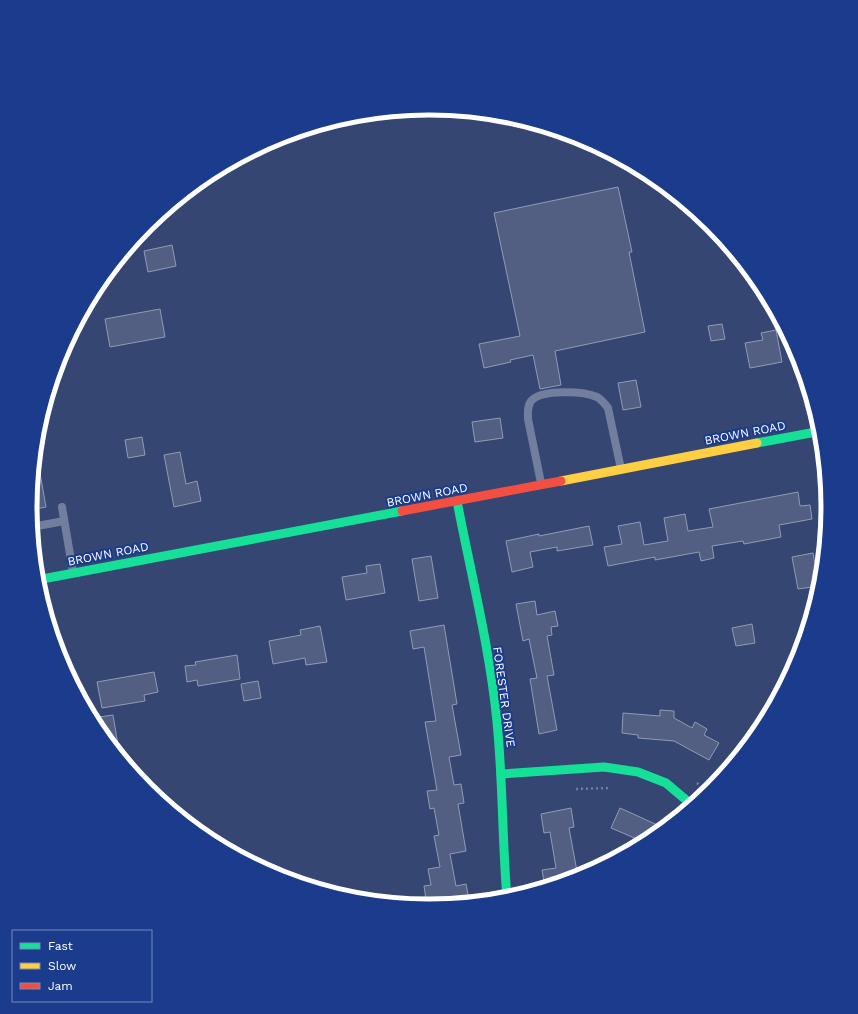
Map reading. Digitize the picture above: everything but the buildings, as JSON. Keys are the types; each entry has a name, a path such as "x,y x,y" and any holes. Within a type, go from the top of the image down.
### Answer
{"street":[{"name":"BROWN ROAD","path":"44,579 813,432"},
{"name":"FORESTER DRIVE","path":"458,501 495,702 501,774 506,891"},
{"path":"501,774 604,767 638,772 666,783 688,801"}],"lane":[{"path":"542,485 528,408 532,400 540,395 584,393 604,402 608,408 621,469"},
{"path":"62,507 73,573"},
{"path":"38,526 64,521"}],"path":[{"path":"574,789 617,789"}],"traffic: fast":[{"path":"757,443 813,432"},
{"path":"457,501 485,639 494,695 500,766 507,891"},
{"path":"44,579 402,511"},
{"path":"501,774 604,767 638,772 666,783 688,801"}],"traffic: slow":[{"path":"561,481 757,443"}],"traffic: jam":[{"path":"402,511 561,481"}]}
